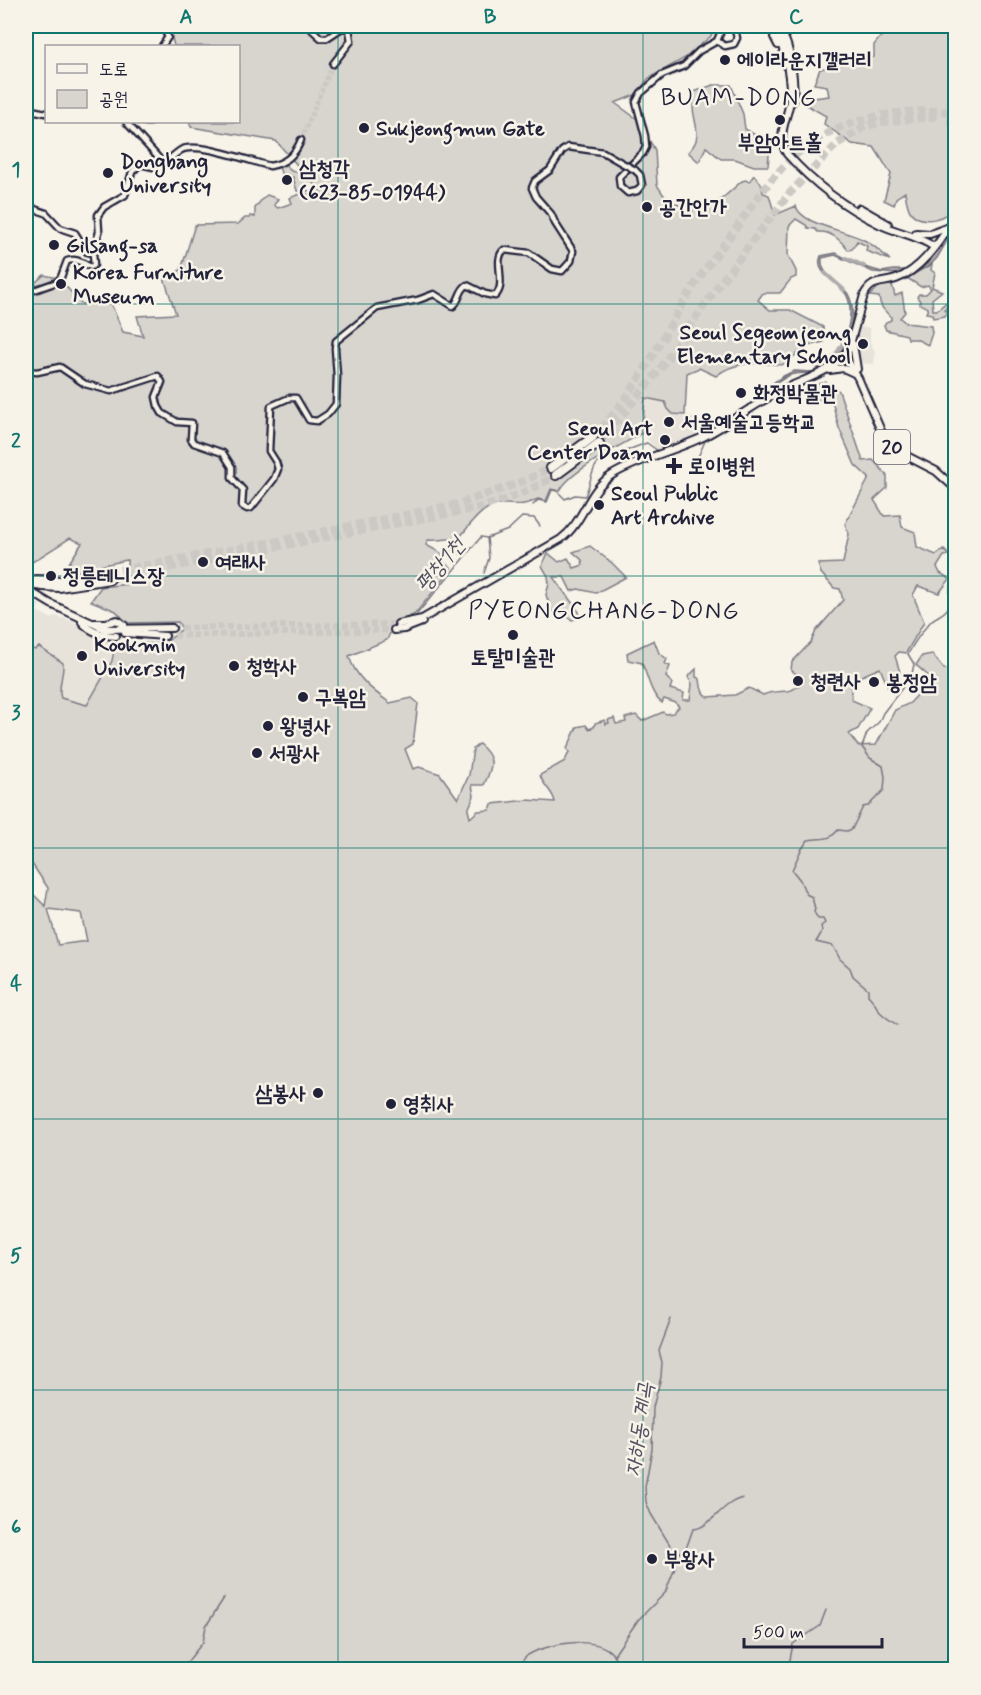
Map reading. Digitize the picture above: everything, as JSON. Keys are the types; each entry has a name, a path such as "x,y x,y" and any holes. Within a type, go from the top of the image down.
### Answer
{"highway":[{"path":"553,472 596,440"},
{"path":"26,580 42,586 109,576"}],"main road":[{"path":"779,35 779,46 790,93 782,136 783,148 825,190 866,217 935,246"},
{"path":"779,35 790,82 791,104 785,140 787,147 828,187 862,210 888,224 925,236 935,246"},
{"path":"818,374 844,355 849,348 868,288 876,282 894,280 927,256 941,233 956,217"},
{"path":"916,233 941,233"},
{"path":"922,239 927,248 927,256"},
{"path":"853,334 853,354 858,378"},
{"name":"20","path":"844,355 858,378 885,440 897,451 936,471 956,489"},
{"path":"398,624 422,619 436,612 565,536 576,525 597,487 609,477 705,436 783,389 818,374 839,367 853,372 858,378"},
{"path":"26,591 59,612 106,632 165,636"},
{"path":"26,591 84,622 112,630 172,628"},
{"path":"59,612 75,616"},
{"path":"394,630 418,624 436,612"},
{"path":"84,622 105,623 117,620 124,625"},
{"path":"84,622 86,627 99,633 116,636"}],"street":[{"path":"162,26 168,37 163,45"},
{"path":"308,26 321,38 327,38 342,28 349,29 351,41 333,64"},
{"path":"26,371 37,372 60,367 85,384 114,391 130,383 158,376 162,382 156,397 160,411 177,422 192,423 194,443 223,453 231,465 232,478 243,490 242,506 251,508 278,470 269,451 271,406 289,398 296,398 309,420 317,421 328,414 336,404 337,376 334,348 336,341 377,308 418,300 434,294 453,306 467,285 485,294 497,295 500,287 499,256 504,250 529,252 552,269 562,271 571,261 573,251 551,214 534,194 532,188 534,183 550,170 562,151 568,147 603,152 622,163 635,170 642,177 642,185 637,191 628,193 621,188 618,180 643,153 646,144 637,104 639,96 644,88 662,75 684,66 699,51 717,41 723,26"},
{"path":"717,41 724,46 735,43 734,26"},
{"path":"744,26 779,35"},
{"path":"765,30 774,30 779,35"},
{"path":"26,109 45,113"},
{"path":"127,123 164,164"},
{"path":"26,293 57,282 62,277 67,261 79,260 90,267 94,265 93,253 99,232 98,214 101,209 125,195 137,166 141,164 158,168 188,148 218,152 270,166 277,165 291,157 301,140"},
{"path":"26,199 34,209 46,213 60,228 75,233 87,252 93,253"}],"shaded area":[{"path":"955,227 937,258 929,266 909,275 873,272 835,255 822,258 824,270 848,294 852,304 852,316 851,328 841,350 833,360 820,370 841,349 850,316 847,296 824,273 821,268 821,256 836,253 858,265 882,272 917,270 928,263"},
{"name":"Seoul Segeomjeong Elementary School","path":"858,327 870,328 870,342 875,352 874,364 857,363 854,342"},
{"path":"817,371 812,373 791,375 762,394 776,381 792,372"},
{"name":"서울예술고등학교","path":"644,398 665,402 673,414 693,418 698,425 704,426 702,432 661,451 656,449 642,433"},
{"name":"Kookmin University","path":"26,596 40,605 37,611 52,619 54,616 67,619 103,637 110,643 112,661 87,705 61,698 35,650 29,645 26,646"}],"green space":[{"path":"155,26 566,26 568,30 578,31 575,26 715,26 711,36 685,58 649,78 635,95 615,103 637,119 655,150 657,185 665,197 689,211 717,203 742,181 749,182 754,175 761,183 763,193 769,195 775,215 796,206 806,218 864,240 890,260 866,251 867,246 857,241 852,249 848,250 832,235 808,228 796,219 789,226 788,255 796,271 796,277 791,279 780,293 763,293 758,300 770,310 790,310 823,327 824,342 808,346 782,365 756,363 739,365 716,376 699,368 687,373 685,415 673,414 665,402 645,398 642,433 584,467 560,491 551,489 546,501 538,499 525,504 498,504 478,516 458,539 428,540 426,545 441,553 445,564 451,567 450,571 415,614 394,624 387,640 349,656 360,677 390,703 412,698 418,703 413,744 405,749 413,769 419,767 440,774 458,799 469,775 473,749 479,744 485,749 491,759 491,768 484,785 472,785 474,796 468,810 470,818 478,811 490,810 492,804 527,800 555,802 540,775 565,761 569,752 567,749 577,727 586,725 589,729 594,727 595,723 605,720 606,724 609,723 608,720 614,718 616,724 626,722 625,718 636,715 642,721 663,712 673,713 679,707 676,703 664,699 662,703 658,700 652,691 642,663 628,660 627,653 654,640 659,653 667,659 665,664 670,666 666,677 672,683 670,689 684,693 683,700 690,700 692,684 688,677 696,669 696,677 700,679 703,692 708,697 735,695 749,688 763,695 794,689 804,680 791,670 792,662 811,642 816,631 843,600 840,589 834,588 821,573 818,564 843,563 849,534 845,524 869,478 855,465 839,428 831,397 819,400 810,394 807,387 826,382 839,391 863,461 873,460 887,475 887,488 874,500 884,516 900,515 902,527 915,532 917,547 936,555 944,550 949,555 944,556 937,567 940,573 950,579 939,593 918,586 913,595 924,622 906,653 899,652 895,656 900,672 888,687 880,668 850,681 852,700 870,708 858,729 849,734 858,746 876,745 895,710 910,703 932,679 916,665 922,656 932,654 944,669 955,668 955,1669 26,1669 26,887 45,906 48,888 26,855 26,646 29,645 35,650 39,647 63,663 61,698 87,705 112,661 115,644 135,650 141,643 164,644 182,629 178,622 127,623 116,611 91,601 101,587 128,584 127,560 62,574 82,543 70,538 26,566 26,343 30,344 31,338 26,318 26,306 30,287 44,275 58,278 82,304 109,299 123,332 143,336 137,316 176,314 164,278 181,270 195,225 238,224 245,218 255,217 255,208 267,195 278,199 274,205 278,208 292,203 290,198 299,195 311,194 323,200 326,198 276,141 191,127 189,123 240,123 240,45 174,45 172,38","holes":["48,909 81,913 87,941 58,945"]},
{"path":"904,26 955,26 955,103 950,106 949,122 955,138 955,204 947,214 927,220 915,216 910,211 905,192 896,198 894,205 884,200 891,174 874,147 852,144 824,124 826,116 803,103 806,99 829,96 827,86 814,84 820,69 874,57 874,45 886,30 904,28"},
{"path":"713,85 731,85 743,114 745,129 770,144 768,166 754,166 735,159 721,159 706,147 699,162 688,152 696,142 697,136 693,107 694,92"},
{"path":"285,163 291,171 302,173 299,178 303,181 307,178 310,181 304,185 309,191 297,191 293,177 283,179 279,167 275,167"},
{"path":"932,264 931,270 935,273 932,287 942,291 932,299 933,310 937,310 948,301 949,303 945,309 947,313 945,316 933,318 932,314 926,313 928,308 920,304 917,297 919,294 926,294 931,289 928,285 921,287 907,278"},
{"path":"892,285 895,296 902,293 905,312 900,318 906,323 931,326 932,333 928,345 916,339 908,339 907,335 886,330 884,325 891,320 891,317 881,306 879,297 869,296 880,286"},
{"path":"590,546 626,577 596,593 578,589 571,591 564,577 553,577 579,612 579,618 572,620 565,615 552,612 546,595 549,584 548,576 542,566 548,553 559,562 568,558 574,568 583,565 582,560 573,552"}],"waterway":[{"path":"846,258 864,266"},
{"path":"825,273 844,290"},
{"path":"818,369 835,354 846,334"},
{"path":"794,371 811,372"},
{"path":"779,380 790,373"},
{"path":"694,459 698,457 705,441 717,434"},
{"path":"533,505 538,500 547,502 552,490 557,491 565,499 575,495 585,496 595,466 612,457 647,443 658,451"},
{"path":"484,573 489,558 487,538 508,530 522,517 534,518 540,526"},
{"name":"평창1천","path":"417,614 481,537 487,538"},
{"path":"449,550 465,555"},
{"path":"912,674 914,664 908,654 931,621 948,609 950,589 956,578"},
{"path":"897,1025 880,1012 868,995 868,989 853,976 850,968 840,959 833,946 816,942 822,932 821,926 825,923 823,919 818,919 814,912 812,897 806,894 800,880 792,870 808,840 828,838 838,830 852,829 863,807 868,806 884,790 883,766 870,758 862,747 867,733 879,722 883,713 906,683"},
{"name":"자하동 계곡","path":"614,1655 638,1620 665,1593 675,1568 676,1555 651,1514 646,1502 645,1487 652,1449 653,1407 661,1377 662,1362 659,1351 671,1319"},
{"path":"677,1555 687,1546 693,1529 705,1525 736,1500 743,1498"},
{"path":"181,1670 203,1642 206,1626 224,1598"},
{"path":"788,1670 793,1644 820,1626 826,1610"},
{"path":"516,1670 528,1655 566,1643 595,1644 607,1649 615,1657 618,1670"}],"tunnel":[{"path":"301,140 333,64"},
{"path":"593,437 631,391 707,267 770,181 801,150 841,127 886,114 956,112"},
{"path":"599,443 657,373 721,282 789,194 837,144 864,127 882,122 939,116"},
{"path":"108,572 268,543 458,504 519,483 551,468"},
{"path":"110,579 478,508 537,486 556,475"},
{"path":"172,628 398,624"},
{"path":"165,636 394,630"}],"place":[{"name":"에이라운지갤러리","path":"725,60"},
{"name":"부암아트홀","path":"780,120"},
{"name":"Sukjeongmun Gate","path":"364,128"},
{"name":"Dongbang University","path":"108,173"},
{"name":"삼청각 (623-85-01944)","path":"287,180"},
{"name":"공간안가","path":"647,207"},
{"name":"Gilsang-sa","path":"54,245"},
{"name":"Korea Furniture Museum","path":"61,284"},
{"name":"Seoul Segeomjeong Elementary School","path":"863,344"},
{"name":"화정박물관","path":"741,393"},
{"name":"서울예술고등학교","path":"669,422"},
{"name":"Seoul Art Center Doam","path":"665,440"},
{"name":"로이병원","path":"674,466"},
{"name":"Seoul Public Art Archive","path":"599,505"},
{"name":"여래사","path":"203,562"},
{"name":"정릉테니스장","path":"51,576"},
{"name":"토탈미술관","path":"513,635"},
{"name":"Kookmin University","path":"82,656"},
{"name":"청학사","path":"234,666"},
{"name":"청련사","path":"798,681"},
{"name":"봉정암","path":"874,682"},
{"name":"구복암","path":"303,697"},
{"name":"왕녕사","path":"268,726"},
{"name":"서광사","path":"257,753"},
{"name":"삼봉사","path":"318,1093"},
{"name":"영취사","path":"391,1104"},
{"name":"부왕사","path":"652,1559"}],"district":[{"name":"BUAM-DONG","path":"739,97"},
{"name":"PYEONGCHANG-DONG","path":"604,610"}]}
